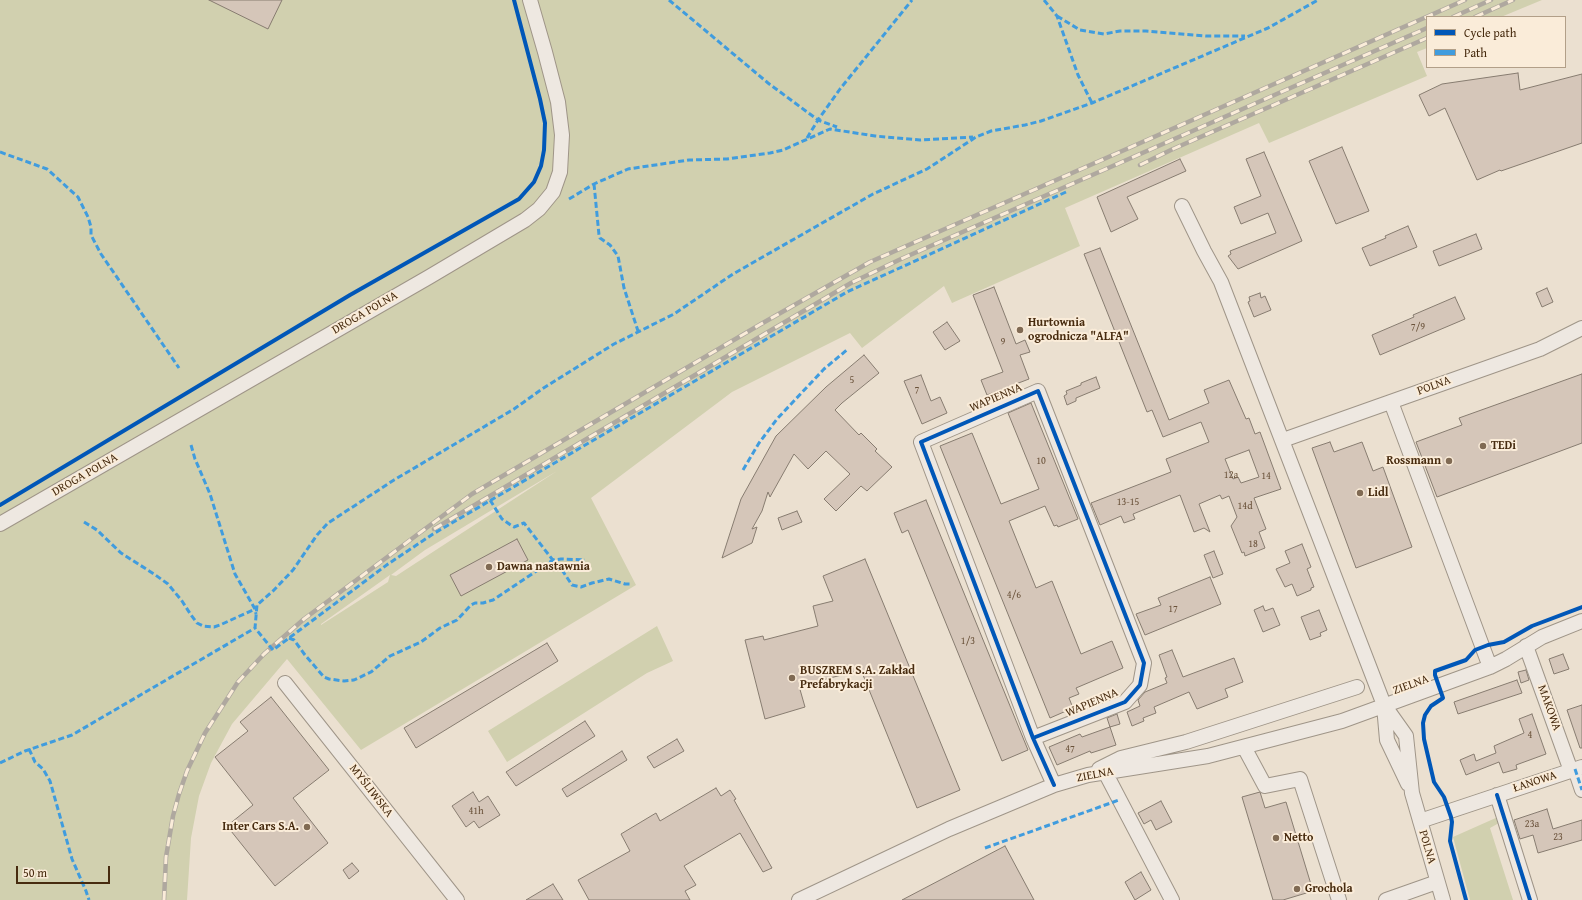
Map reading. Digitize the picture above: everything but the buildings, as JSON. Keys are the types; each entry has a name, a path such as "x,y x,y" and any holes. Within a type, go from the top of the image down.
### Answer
{"street":[{"name":"DROGA POLNA","path":"0,524 442,270 525,220 539,209 552,192 560,172 562,135 558,102 530,0"},
{"name":"POLNA","path":"1182,206 1221,282 1384,705 1406,736 1412,793"},
{"name":"POLNA","path":"1283,440 1540,348 1582,328"},
{"name":"WAPIENNA","path":"1034,738 1125,702 1140,685 1144,664 1038,391 920,442 1034,738 1054,785"},
{"path":"1391,402 1490,667"},
{"name":"ZIELNA","path":"799,900 949,829 1054,785 1088,774 1184,760 1244,747 1322,727 1490,667 1554,632 1582,621"},
{"name":"MAKOWA","path":"1526,646 1576,769 1582,790"},
{"name":"MYŚLIWSKA","path":"285,683 457,900"},
{"path":"1088,774 1121,758 1186,742 1357,687"},
{"name":"POLNA","path":"1384,705 1387,740 1412,793 1443,900"},
{"path":"1244,747 1264,786 1300,779 1338,900"},
{"name":"ŁANOWA","path":"1420,821 1576,769"},
{"path":"1105,772 1172,900"},
{"path":"1497,795 1530,900"},
{"path":"1386,900 1437,882"}],"green space":[{"path":"0,0 1542,0 1503,16 1426,16 1426,48 1417,52 1427,76 1269,143 1259,123 1065,208 1080,246 952,303 944,286 862,348 850,333 732,392 591,498 636,585 361,750 287,659 232,724 211,763 199,796 191,838 187,900 0,900","holes":["557,471 396,576 391,575 425,550","390,575 388,582 321,625"]},
{"path":"657,626 673,661 647,673 507,762 488,731"},
{"path":"1498,817 1499,823 1490,828 1513,900 1470,900 1453,837"}],"railway":[{"path":"1429,16 1465,0"},
{"path":"1455,16 1491,0"},
{"path":"1477,16 1513,0"},
{"path":"164,900 166,857 173,816 179,794 187,771 205,733 238,682 264,654 304,619 472,494 761,324 870,262 1426,17"},
{"path":"434,529 851,283 901,259 1426,28"},
{"path":"1140,165 1173,149 1426,38"}],"marked path":[{"path":"669,0 768,83 818,120 837,127"},
{"path":"807,138 840,89 912,0"},
{"path":"1044,0 1057,16 1078,75 1092,103"},
{"path":"1066,192 847,292 433,534 388,564 273,650 255,628 257,605 293,570 317,535 328,523 394,480 514,409 542,389 614,344 674,314 733,274 873,194 927,169 976,137 991,131 1041,121 1092,103 1268,28 1318,0"},
{"path":"1057,16 1080,30 1104,34 1120,31 1146,31 1206,36 1245,36"},
{"path":"569,199 594,184 628,169 689,160 727,159 770,153 783,150 830,129 875,136 920,140 973,137"},
{"path":"0,152 47,169 78,197 88,217 91,227 91,235 101,254 179,368"},
{"path":"594,184 599,235 600,238 610,245 618,256 624,288 638,331"},
{"path":"743,470 759,443 777,419 824,369 848,349"},
{"path":"191,445 195,459 210,494 235,574 255,609 256,614"},
{"path":"490,500 502,519 512,526 514,527 524,523 552,559 558,564 572,585 581,587 609,579 625,584 631,584"},
{"path":"84,522 97,530 121,553 168,584 197,623 203,626 214,627 255,609"},
{"path":"289,638 294,640 324,677 344,681 354,680 371,672 390,656 421,642 440,628 457,620 471,605 493,600 553,560 585,560"},
{"path":"0,763 25,751 72,735 255,628"},
{"path":"29,749 35,762 43,769 50,781 72,859 89,900"},
{"path":"1575,769 1582,790"},
{"path":"985,848 1119,800"}],"cycle path":[{"path":"0,505 350,295 519,199 534,182 541,166 544,150 545,123 514,0"},
{"path":"1033,738 1125,702 1140,685 1144,663 1038,391 921,442 1033,738 1054,785"},
{"path":"1466,900 1450,841 1452,822 1451,817 1444,797 1434,782 1424,739 1423,723 1425,715 1431,706 1443,698 1435,671 1466,660 1475,650 1488,645 1504,642 1532,626 1582,607"},
{"path":"1497,795 1530,900"}],"place":[{"name":"Hurtownia ogrodnicza \"ALFA\"","path":"1020,330"},
{"name":"TEDi","path":"1483,446"},
{"name":"Rossmann","path":"1449,461"},
{"name":"Lidl","path":"1360,493"},
{"name":"Dawna nastawnia","path":"489,567"},
{"name":"BUSZREM S.A. Zakład Prefabrykacji","path":"792,678"},
{"name":"Inter Cars S.A.","path":"307,827"},
{"name":"Netto","path":"1276,838"},
{"name":"Grochola","path":"1297,889"}]}
